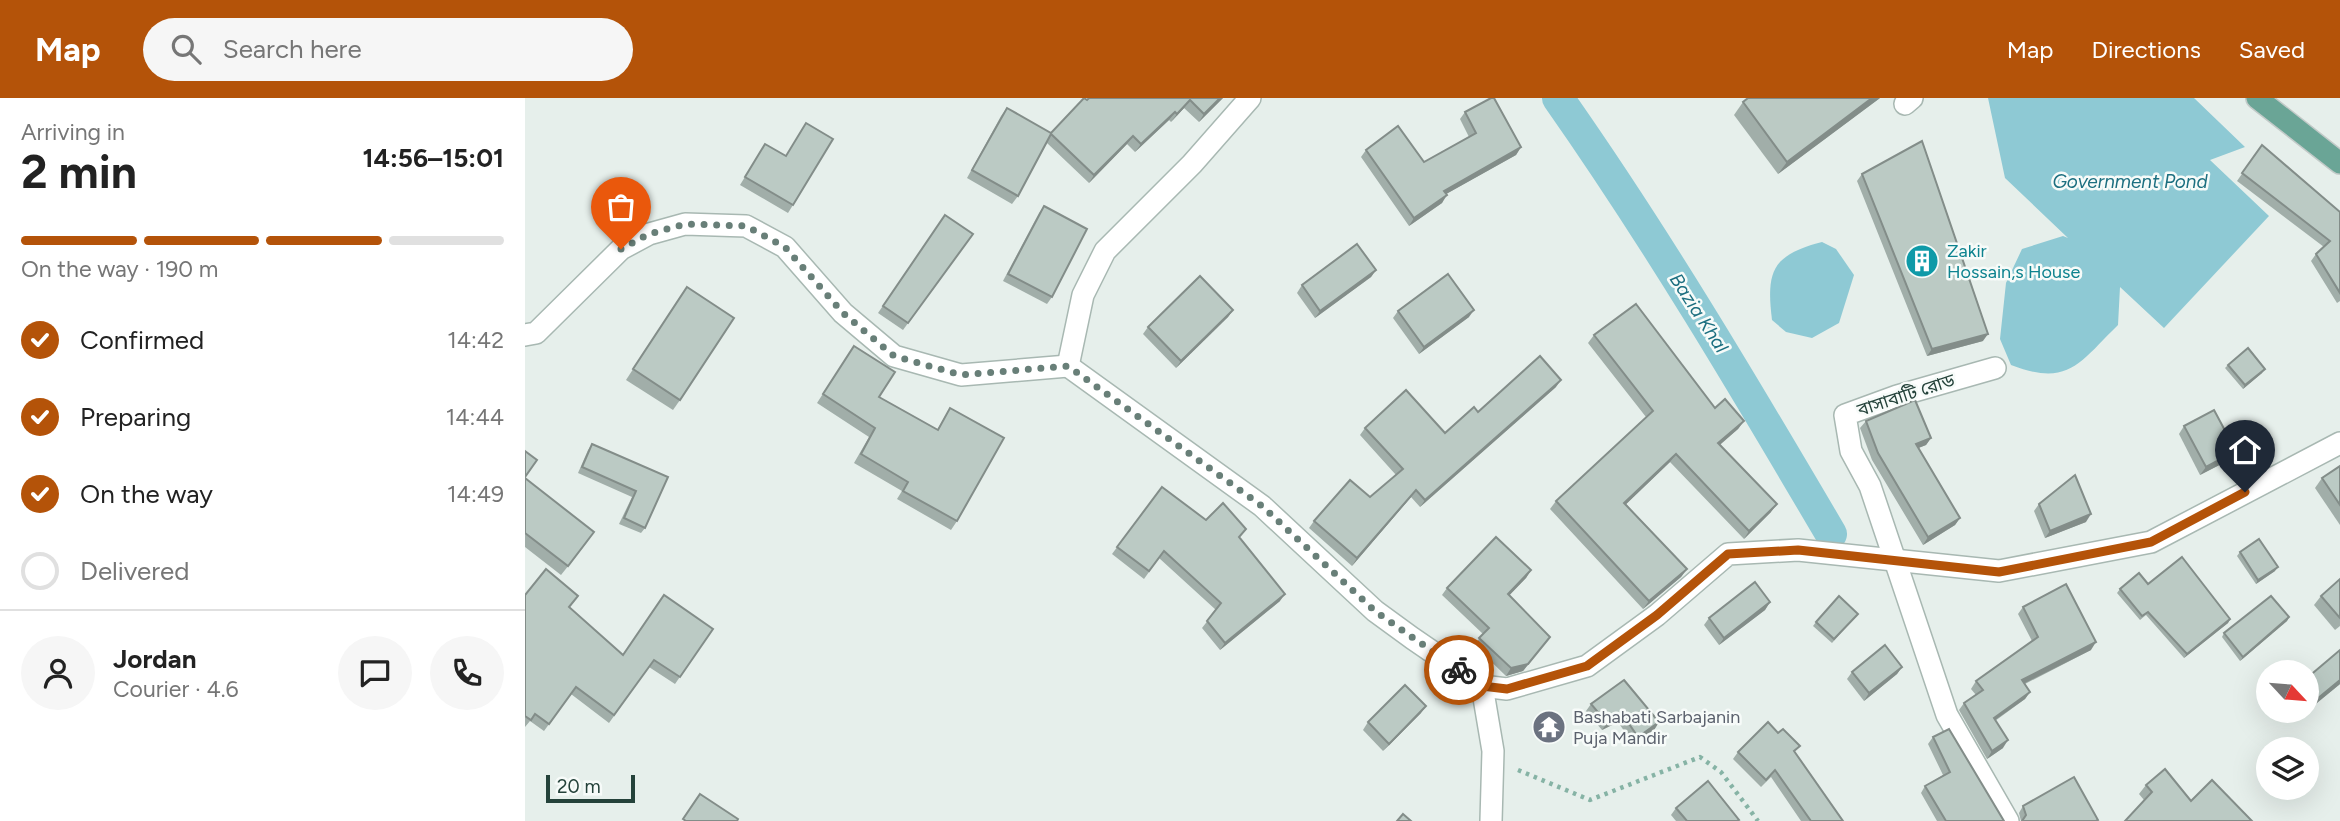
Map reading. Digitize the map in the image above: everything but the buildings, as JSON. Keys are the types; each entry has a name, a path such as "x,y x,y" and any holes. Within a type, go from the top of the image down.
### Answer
{"main road":[{"path":"2257,98 2340,163"}],"street":[{"path":"1068,366 1083,295 1105,251 1192,164 1250,98"},
{"path":"525,335 536,333 621,249 649,234 685,224 746,226 785,247 843,313 894,356 961,375 1068,366 1262,506 1375,611 1482,686 1507,689 1587,666 1657,615 1728,554 1798,550 1999,572 2151,542 2340,443"},
{"name":"বাসাবাটি রোড","path":"1896,559 1870,486 1851,451 1845,415 1897,396 1994,369"},
{"path":"1896,559 1947,715 2008,821"},
{"path":"1482,686 1493,751 1491,821"}],"path":[{"path":"1514,759 1518,770 1590,800 1700,757 1721,772 1758,821"}],"water":[{"name":"Government Pond","path":"1988,98 2194,98 2245,147 2210,160 2269,216 2164,328 2120,287 2118,325 2072,368 2047,373 2011,365 2000,339 2006,283 2022,249 2063,236 2068,238 2005,178"},
{"path":"1822,242 1836,249 1854,275 1839,323 1812,338 1786,332 1772,320 1772,277 1783,259 1805,247"}],"waterway":[{"name":"Bazia Khal","path":"1558,98 1665,259 1831,534"}],"way so far":[{"path":"621,249 649,234 685,224 746,226 785,247 843,313 894,356 961,375 983,376 1029,368 1068,366 1262,506 1375,611 1459,670"}],"place":[{"name":"Zakir Hossain,s House","path":"1922,261"},
{"name":"Bashabati Sarbajanin Puja Mandir","path":"1549,727"}],"route":[{"path":"1459,670 1482,686 1507,689 1533,684 1587,666 1657,615 1728,554 1798,550 1999,572 2151,542 2245,492"}]}
